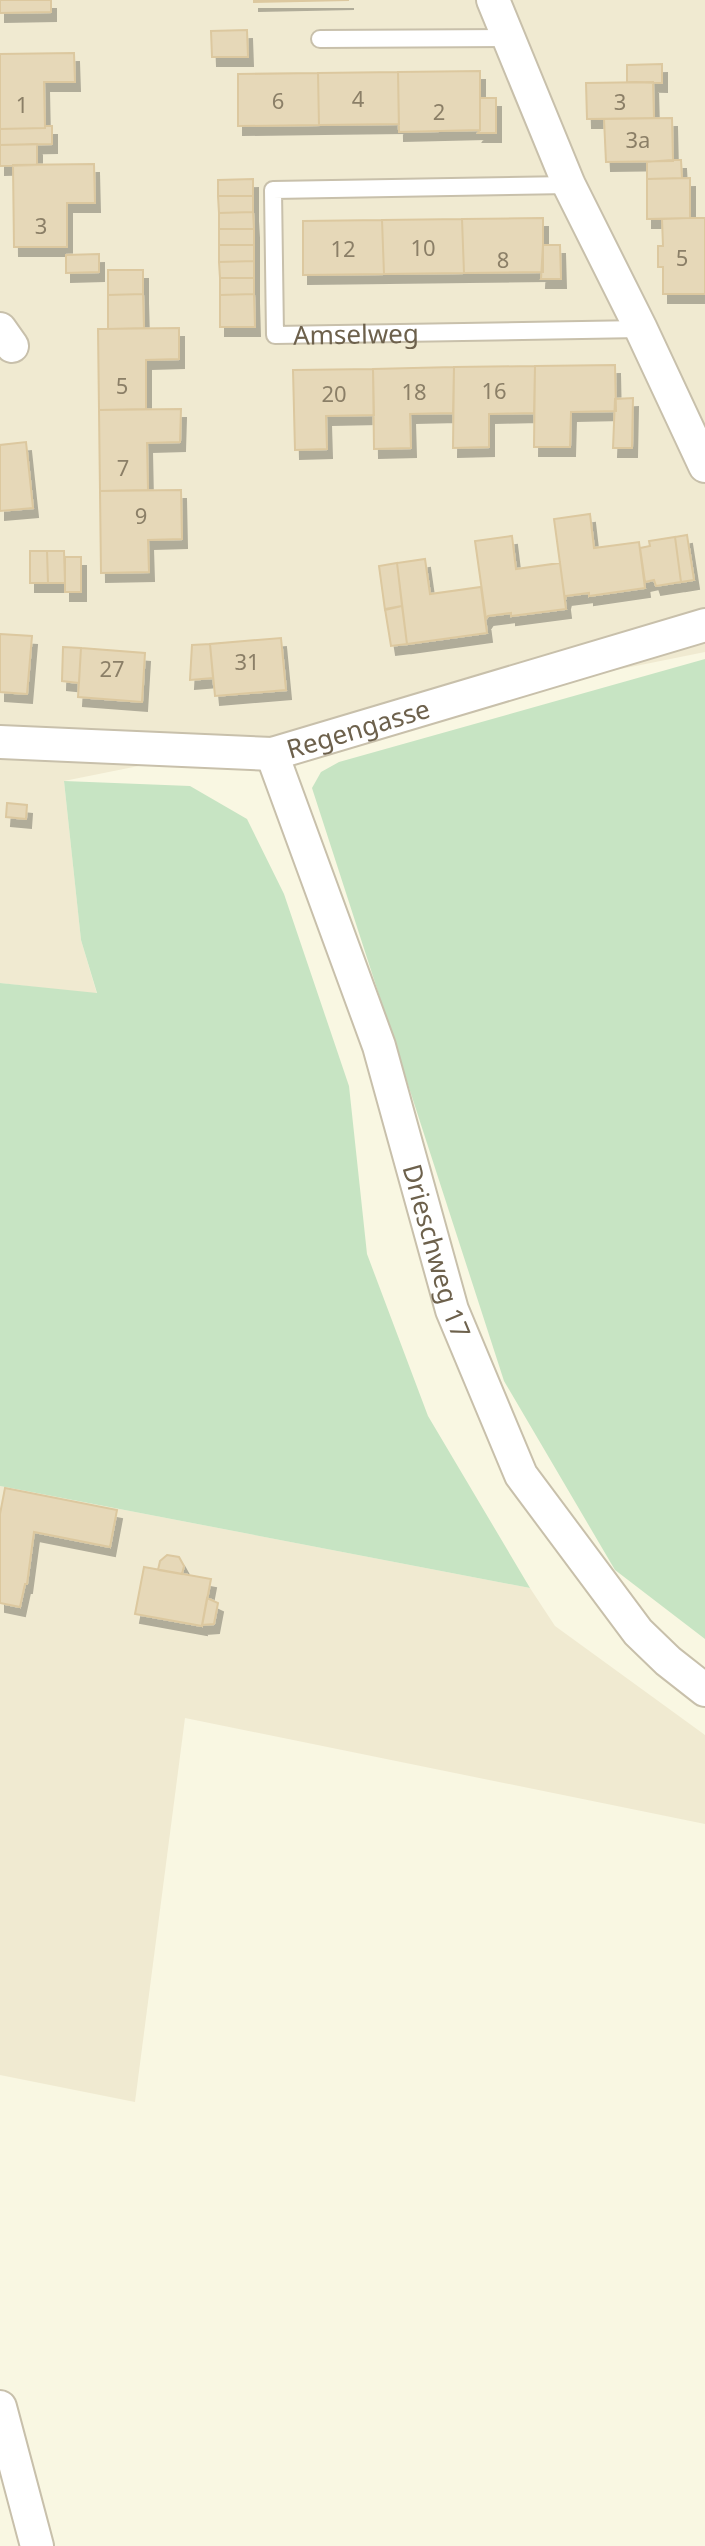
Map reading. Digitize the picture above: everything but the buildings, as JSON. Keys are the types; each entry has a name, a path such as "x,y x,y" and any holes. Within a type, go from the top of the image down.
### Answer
{"street":[{"path":"493,0 569,185 705,466"},
{"name":"Regengasse","path":"0,742 272,754 705,625"},
{"name":"Drieschweg 17","path":"272,754 379,1046 452,1310 521,1475 638,1632 705,1690"},
{"path":"0,2407 37,2546"}],"lane":[{"path":"320,39 508,38"},
{"name":"Amselweg","path":"569,185 273,190 275,335 641,329"}],"shaded area":[{"path":"0,0 705,0 705,652 64,781 81,940 97,994 0,983"},
{"path":"0,1486 530,1588 555,1626 705,1735 705,1824 185,1718 135,2102 0,2075"}],"green space":[{"path":"705,659 705,1639 615,1570 504,1381 312,788 321,772 339,762"},
{"path":"64,781 190,786 247,819 284,894 349,1086 367,1254 428,1416 530,1588 0,1486 0,983 97,993 81,940"}]}
